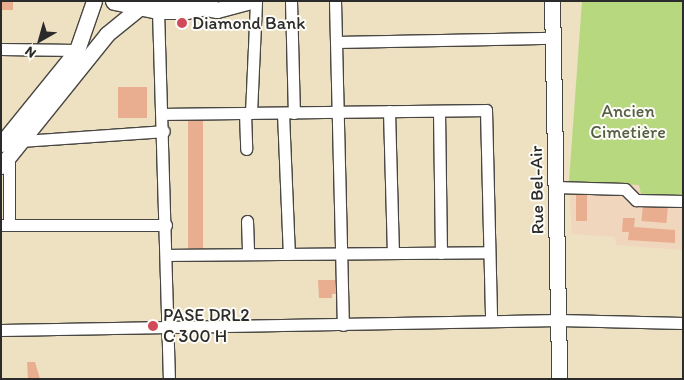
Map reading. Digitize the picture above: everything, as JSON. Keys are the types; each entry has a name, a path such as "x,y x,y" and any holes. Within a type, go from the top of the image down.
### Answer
{"highway":[{"path":"115,1 138,8 158,10 205,4"}],"main road":[{"path":"3,150 77,50 94,1"},
{"path":"205,4 217,10 250,1"},
{"name":"Rue Bel-Air","path":"552,1 559,379"},
{"path":"3,150 22,141 107,34 138,8"}],"street":[{"path":"246,149 256,1"},
{"path":"290,254 289,113 291,1"},
{"path":"335,1 343,325"},
{"path":"158,10 164,131 169,379"},
{"path":"336,42 553,38"},
{"path":"1,49 77,50"},
{"path":"163,114 486,110 490,321"},
{"path":"389,111 393,253"},
{"path":"439,111 441,253"},
{"path":"22,141 164,131"},
{"path":"3,150 5,225 166,225"},
{"path":"555,187 625,189 636,200 683,202"},
{"path":"247,221 248,254"},
{"path":"166,255 489,252"},
{"path":"1,330 559,320 683,323"}],"shaded area":[{"path":"569,181 640,185 683,196 683,250 616,245 615,237 572,234"}],"green space":[{"name":"Ancien Cimetière","path":"582,1 683,1 683,196 641,194 639,185 569,181"}],"building":[{"path":"1,1 13,1 13,10 1,10"},
{"path":"118,87 147,87 147,118 118,118"},
{"path":"188,120 203,120 203,252 188,252"},
{"path":"576,194 587,194 587,221 576,221"},
{"path":"643,204 668,206 666,223 642,221"},
{"path":"623,218 635,218 634,227 675,230 675,243 628,240 629,232 622,232"},
{"path":"318,280 336,280 336,294 332,294 332,298 319,298"},
{"path":"27,362 35,362 40,379 28,379"}],"place":[{"name":"Diamond Bank","path":"182,23"},
{"name":"PASE DRL2 C 300 H","path":"153,326"}]}
